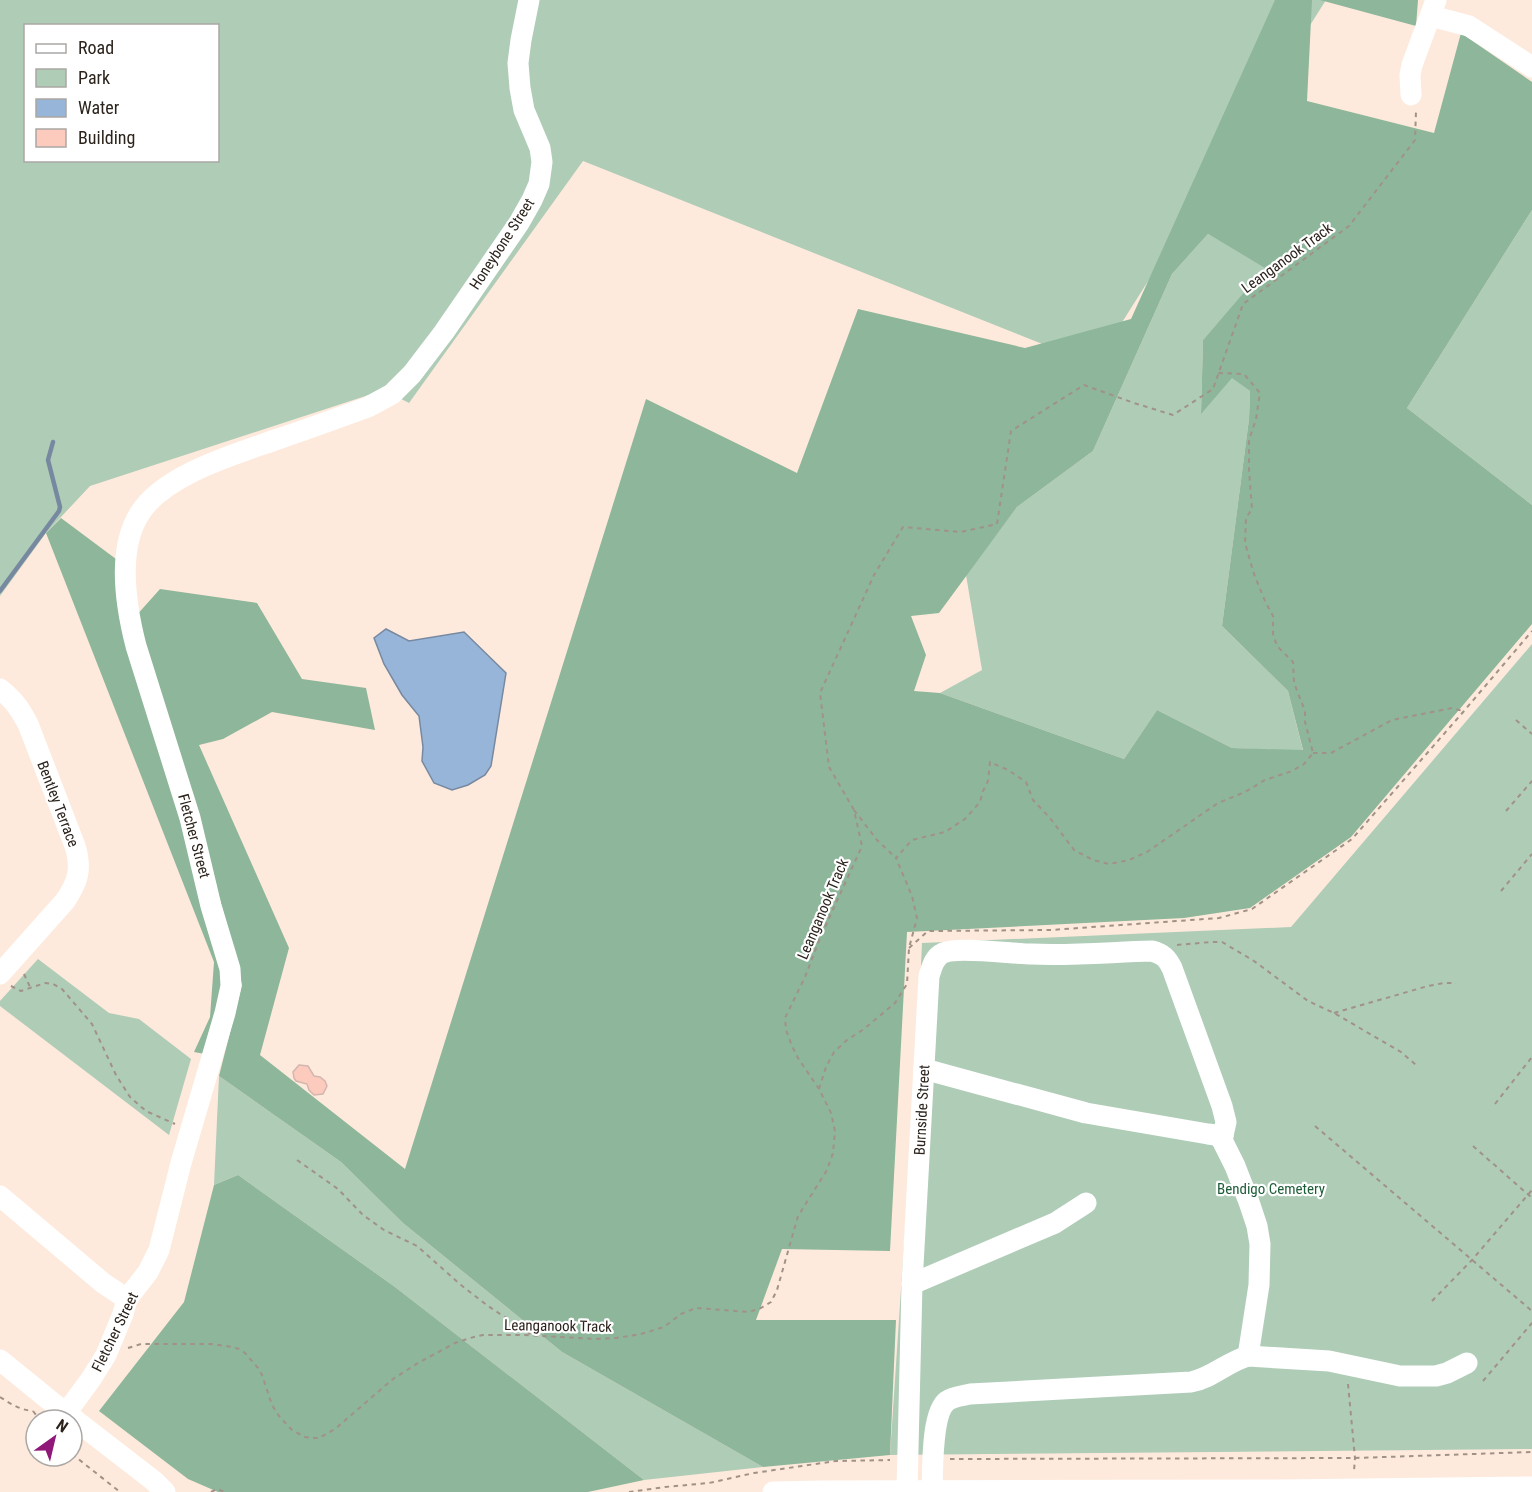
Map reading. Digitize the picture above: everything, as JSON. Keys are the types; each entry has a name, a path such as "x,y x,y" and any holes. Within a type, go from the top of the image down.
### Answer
{"street":[{"name":"Honeybone Street","path":"392,394 412,375 444,333 519,223 539,184 542,162 540,148 524,111 519,72 521,40 529,0"},
{"path":"1411,95 1409,86 1412,65 1433,8 1456,22 1469,26 1532,67"},
{"name":"Fletcher Street","path":"70,1408 91,1379 111,1345 127,1299 148,1272 159,1250 190,1129 231,986 230,969 211,906 186,807 136,646 127,606 126,572 133,527 149,501 162,489 184,477 239,453 368,407 392,394"},
{"name":"Bentley Terrace","path":"0,689 13,699 28,724 75,846 79,870 73,888 65,901 6,980"},
{"name":"Burnside Street","path":"907,1490 912,1284 929,976 933,965 937,957 944,952 960,950 1033,954 1152,951 1161,953"},
{"path":"1161,953 1167,958 1172,968 1222,1106 1226,1122 1222,1140 1235,1166 1257,1226 1260,1244 1259,1285 1248,1356"},
{"path":"924,1069 1086,1113 1223,1136"},
{"path":"0,1196 103,1283 127,1299"},
{"path":"912,1284 1055,1223 1086,1203"},
{"path":"941,1491 933,1459 937,1419 944,1404 949,1400 970,1394 1191,1382 1202,1380 1248,1356 1329,1361 1400,1376 1436,1376 1467,1363"},
{"path":"0,1360 60,1408"},
{"path":"84,1427 159,1486 182,1492"},
{"path":"773,1492 1279,1491 1532,1487"}],"path":[{"name":"Leanganook Track","path":"111,1345 122,1349 141,1344 211,1344 239,1349 258,1368 272,1405 279,1416 292,1430 305,1437 319,1438 335,1429 393,1379 417,1363 455,1343 470,1338 483,1335 616,1338 664,1327 681,1314 696,1308 749,1312 771,1302 777,1290 798,1216 827,1170 833,1153 835,1131 831,1113 792,1046 786,1030 785,1018 862,846 854,810 829,767 820,693 874,575 903,527 961,532 997,524 1011,431 1084,385 1173,415 1212,389 1243,304 1349,226 1415,140 1417,114 1411,95"},
{"path":"1218,373 1244,374 1260,393 1256,419 1249,440 1252,509 1246,518 1245,543 1254,574 1273,616 1276,646 1293,662 1293,683 1305,711 1305,722 1313,753"},
{"path":"909,948 928,931 1063,929 1219,918 1252,909 1352,839 1532,631"},
{"path":"1313,753 1331,753 1392,720 1452,708 1464,711"},
{"path":"1516,720 1532,734"},
{"path":"896,858 912,840 945,832 965,819 980,802 988,781 990,762 1026,782 1033,800 1074,850 1094,860 1109,864 1129,860 1147,852 1218,803 1245,792 1265,780 1292,771 1304,764 1313,753"},
{"path":"1506,811 1532,781"},
{"path":"819,1089 834,1052 895,1004 907,984 909,948 917,918 912,896 896,858 877,840 854,810"},
{"path":"1501,891 1532,854"},
{"path":"1161,953 1177,945 1222,942 1254,961 1308,1001 1334,1013 1401,1052 1416,1065"},
{"path":"23,973 30,987"},
{"path":"6,980 21,991 50,983 62,989 92,1024 116,1075 130,1097 153,1114 190,1129"},
{"path":"1334,1013 1428,986 1456,983"},
{"path":"1495,1104 1532,1058"},
{"path":"1315,1126 1532,1311"},
{"path":"1473,1146 1532,1198"},
{"path":"297,1160 339,1189 363,1215 384,1230 417,1246 488,1306 533,1336"},
{"path":"1432,1301 1472,1260 1532,1190"},
{"path":"1483,1381 1532,1323"},
{"path":"1347,1383 1355,1458 1352,1489"},
{"path":"0,1397 24,1410"},
{"path":"933,1459 1355,1458 1532,1452"},
{"path":"629,1492 665,1486 709,1483 754,1473 836,1461 908,1460"},
{"path":"84,1464 120,1492"},
{"path":"212,1492 217,1489 225,1492"}],"green space":[{"path":"0,0 1326,0 1095,365 583,161 409,403 384,390 90,486 46,533 0,596"},
{"path":"1275,0 1312,0 1307,101 1434,133 1461,33 1532,82 1532,210 1407,408 1532,505 1532,624 1351,837 1250,908 1184,918 907,932 890,1251 782,1249 756,1320 896,1320 890,1455 763,1467 562,1352 403,1223 341,1162 219,1076 242,985 222,907 135,617 160,589 257,603 302,679 366,688 375,730 272,712 223,739 199,745 289,948 260,1055 405,1169 646,399 797,473 858,309 1025,348 1131,319","holes":["1208,234 1265,268 1203,340 1201,414 1232,378 1250,391 1249,419 1222,626 1288,691 1303,750 1232,748 1157,710 1124,759 940,693 914,691 926,655 911,616 939,613 1017,507 1093,451 1172,274"]},
{"path":"1320,0 1418,0 1416,26"},
{"path":"1532,210 1532,505 1407,408"},
{"path":"1208,234 1266,268 1203,340 1201,413 1232,377 1250,391 1249,419 1222,626 1288,691 1303,751 1232,748 1157,710 1124,759 940,693 982,670 966,575 1017,507 1093,451 1172,274"},
{"path":"61,518 120,562 227,995 205,1054 194,1052 210,1017 214,962 46,533"},
{"name":"Bendigo Cemetery","path":"1532,644 1532,1449 890,1455 922,943 1291,927"},
{"path":"38,959 109,1013 139,1019 191,1059 169,1135 0,1006 0,1001"},
{"path":"219,1076 341,1162 403,1223 562,1352 763,1467 644,1480 395,1287 238,1175 214,1185"},
{"path":"238,1175 395,1287 644,1480 588,1492 218,1492 188,1479 99,1411 184,1302 214,1185"}],"water":[{"path":"386,629 409,641 464,632 506,673 491,766 485,775 468,785 452,790 434,783 422,761 423,747 419,716 402,695 384,664 374,638"}],"building":[{"path":"299,1065 308,1066 314,1076 325,1081 327,1086 323,1094 314,1095 307,1084 296,1081 293,1072"}],"waterway":[{"path":"0,591 59,511 60,507 48,460 53,442"}]}
